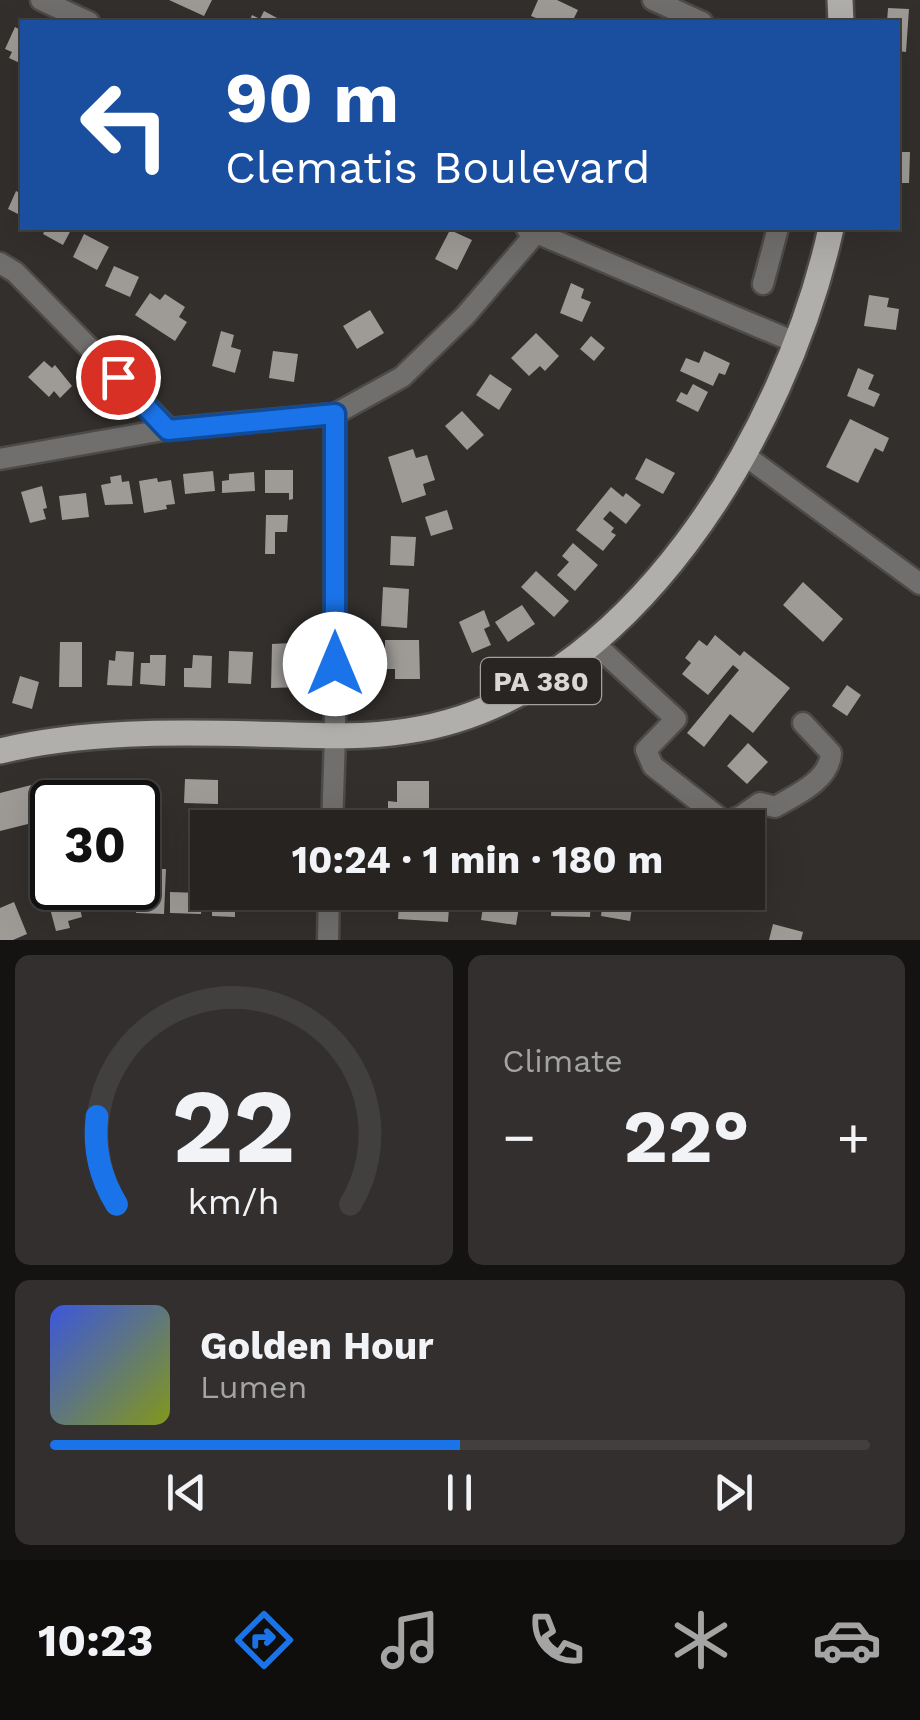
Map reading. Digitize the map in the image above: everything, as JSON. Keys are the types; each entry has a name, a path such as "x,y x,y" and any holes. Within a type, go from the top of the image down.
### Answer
{"main road":[{"name":"PA 380","path":"0,750 38,742 127,734 335,736 404,732 474,716 529,689 592,642 639,598 678,552 743,454 797,343 830,230"}],"street":[{"path":"41,0 85,20"},
{"path":"653,0 698,20"},
{"path":"0,459 168,430 335,414 402,377 465,316 530,230 797,343"},
{"path":"763,284 777,230"},
{"path":"0,263 15,272 168,430"},
{"path":"333,810 335,414"},
{"path":"743,454 920,584"},
{"path":"592,642 676,718 646,750 653,766 726,823 760,802 774,807 808,788 830,764 831,753 802,723"},
{"path":"328,940 329,910"}],"building":[{"path":"169,0 212,0 204,16"},
{"path":"538,0 557,0 578,10 573,20 541,20 531,16"},
{"path":"888,8 909,9 906,52 900,51 900,20 887,20"},
{"path":"264,11 279,19 250,20 252,15 260,19"},
{"path":"15,27 20,30 20,63 9,58 12,52 5,49"},
{"path":"900,152 910,152 909,183 900,183"},
{"path":"16,191 20,193 20,215 8,209"},
{"path":"45,230 71,230 63,245 43,234"},
{"path":"450,230 472,240 457,270 435,259"},
{"path":"84,234 109,247 97,270 73,257"},
{"path":"114,266 139,277 130,297 105,286"},
{"path":"571,283 584,289 581,298 591,302 582,322 560,313"},
{"path":"150,293 160,300 165,294 185,307 179,317 187,322 175,341 135,315"},
{"path":"869,295 889,298 887,307 899,309 896,330 864,326"},
{"path":"370,310 384,333 357,349 343,326"},
{"path":"221,331 234,335 231,347 241,350 235,373 212,366"},
{"path":"536,333 559,356 545,371 540,366 529,376 511,358"},
{"path":"591,336 605,348 594,361 580,349"},
{"path":"273,351 298,354 294,382 269,378"},
{"path":"704,351 730,363 725,375 719,373 713,386 680,371 686,358 699,363"},
{"path":"44,361 52,368 55,365 72,386 60,398 54,391 49,397 28,377"},
{"path":"858,368 874,375 868,389 880,394 874,407 847,396"},
{"path":"490,374 512,389 499,410 476,395"},
{"path":"693,384 708,392 698,412 676,401 681,392 687,395"},
{"path":"462,411 484,435 467,450 445,426"},
{"path":"850,419 889,438 883,452 875,448 858,483 826,467"},
{"path":"413,449 416,458 427,455 435,480 423,484 426,495 402,503 388,457"},
{"path":"646,458 675,473 663,494 635,479"},
{"path":"265,470 293,470 293,499 289,500 289,493 265,493"},
{"path":"213,471 215,491 185,494 183,474"},
{"path":"254,472 255,491 222,493 222,481 229,480 229,474"},
{"path":"121,475 122,482 129,481 133,504 105,505 101,485 111,483 110,477"},
{"path":"157,478 158,482 171,480 175,504 144,513 139,481"},
{"path":"42,486 46,519 30,523 21,492"},
{"path":"611,487 641,505 626,524 610,511 603,519 616,535 603,551 576,530"},
{"path":"86,493 89,517 62,520 59,496"},
{"path":"447,510 453,529 431,536 425,517"},
{"path":"266,515 288,515 287,532 275,532 275,554 265,554"},
{"path":"391,536 416,537 414,566 390,565"},
{"path":"573,543 598,565 575,591 557,575 569,562 562,556"},
{"path":"536,571 569,601 554,617 521,587"},
{"path":"803,582 843,619 823,642 783,605"},
{"path":"383,587 409,589 407,628 381,626"},
{"path":"522,605 535,624 508,642 495,622"},
{"path":"484,610 490,626 484,629 491,645 472,653 459,622"},
{"path":"715,635 740,656 744,651 790,688 753,733 730,714 704,747 687,733 739,670 733,665 708,695 682,674 691,663 685,658 699,640 707,646"},
{"path":"385,640 419,640 420,679 395,679 395,669 385,669"},
{"path":"60,642 82,642 82,687 59,687"},
{"path":"291,643 292,666 300,666 301,687 271,688 272,644"},
{"path":"116,651 134,652 132,686 107,685 109,660 115,661"},
{"path":"229,651 253,652 251,684 228,683"},
{"path":"150,655 166,655 165,686 140,684 141,663 150,663"},
{"path":"193,655 212,656 211,688 184,687 184,668 192,668"},
{"path":"20,676 39,682 32,709 12,703"},
{"path":"847,685 861,695 847,716 832,706"},
{"path":"748,743 768,762 747,784 727,766"},
{"path":"185,779 218,780 218,804 184,803"},
{"path":"397,781 429,781 429,809 388,810 388,801 397,802"},
{"path":"30,785 30,824 0,831 0,793"},
{"path":"160,869 166,869 164,914 136,913 160,910"},
{"path":"170,892 190,893 190,910 201,910 201,914 170,913"},
{"path":"14,902 27,934 0,940 0,908"},
{"path":"50,910 80,910 82,917 68,921 70,928 56,931"},
{"path":"212,910 235,910 235,917 212,916"},
{"path":"399,910 449,910 448,922 398,919"},
{"path":"483,910 518,910 516,925 481,920"},
{"path":"551,910 590,910 590,917 551,916"},
{"path":"602,910 632,910 630,921 601,916"},
{"path":"773,924 803,932 801,940 769,940"}],"route":[{"path":"118,377 168,430 335,414 335,664"}]}
